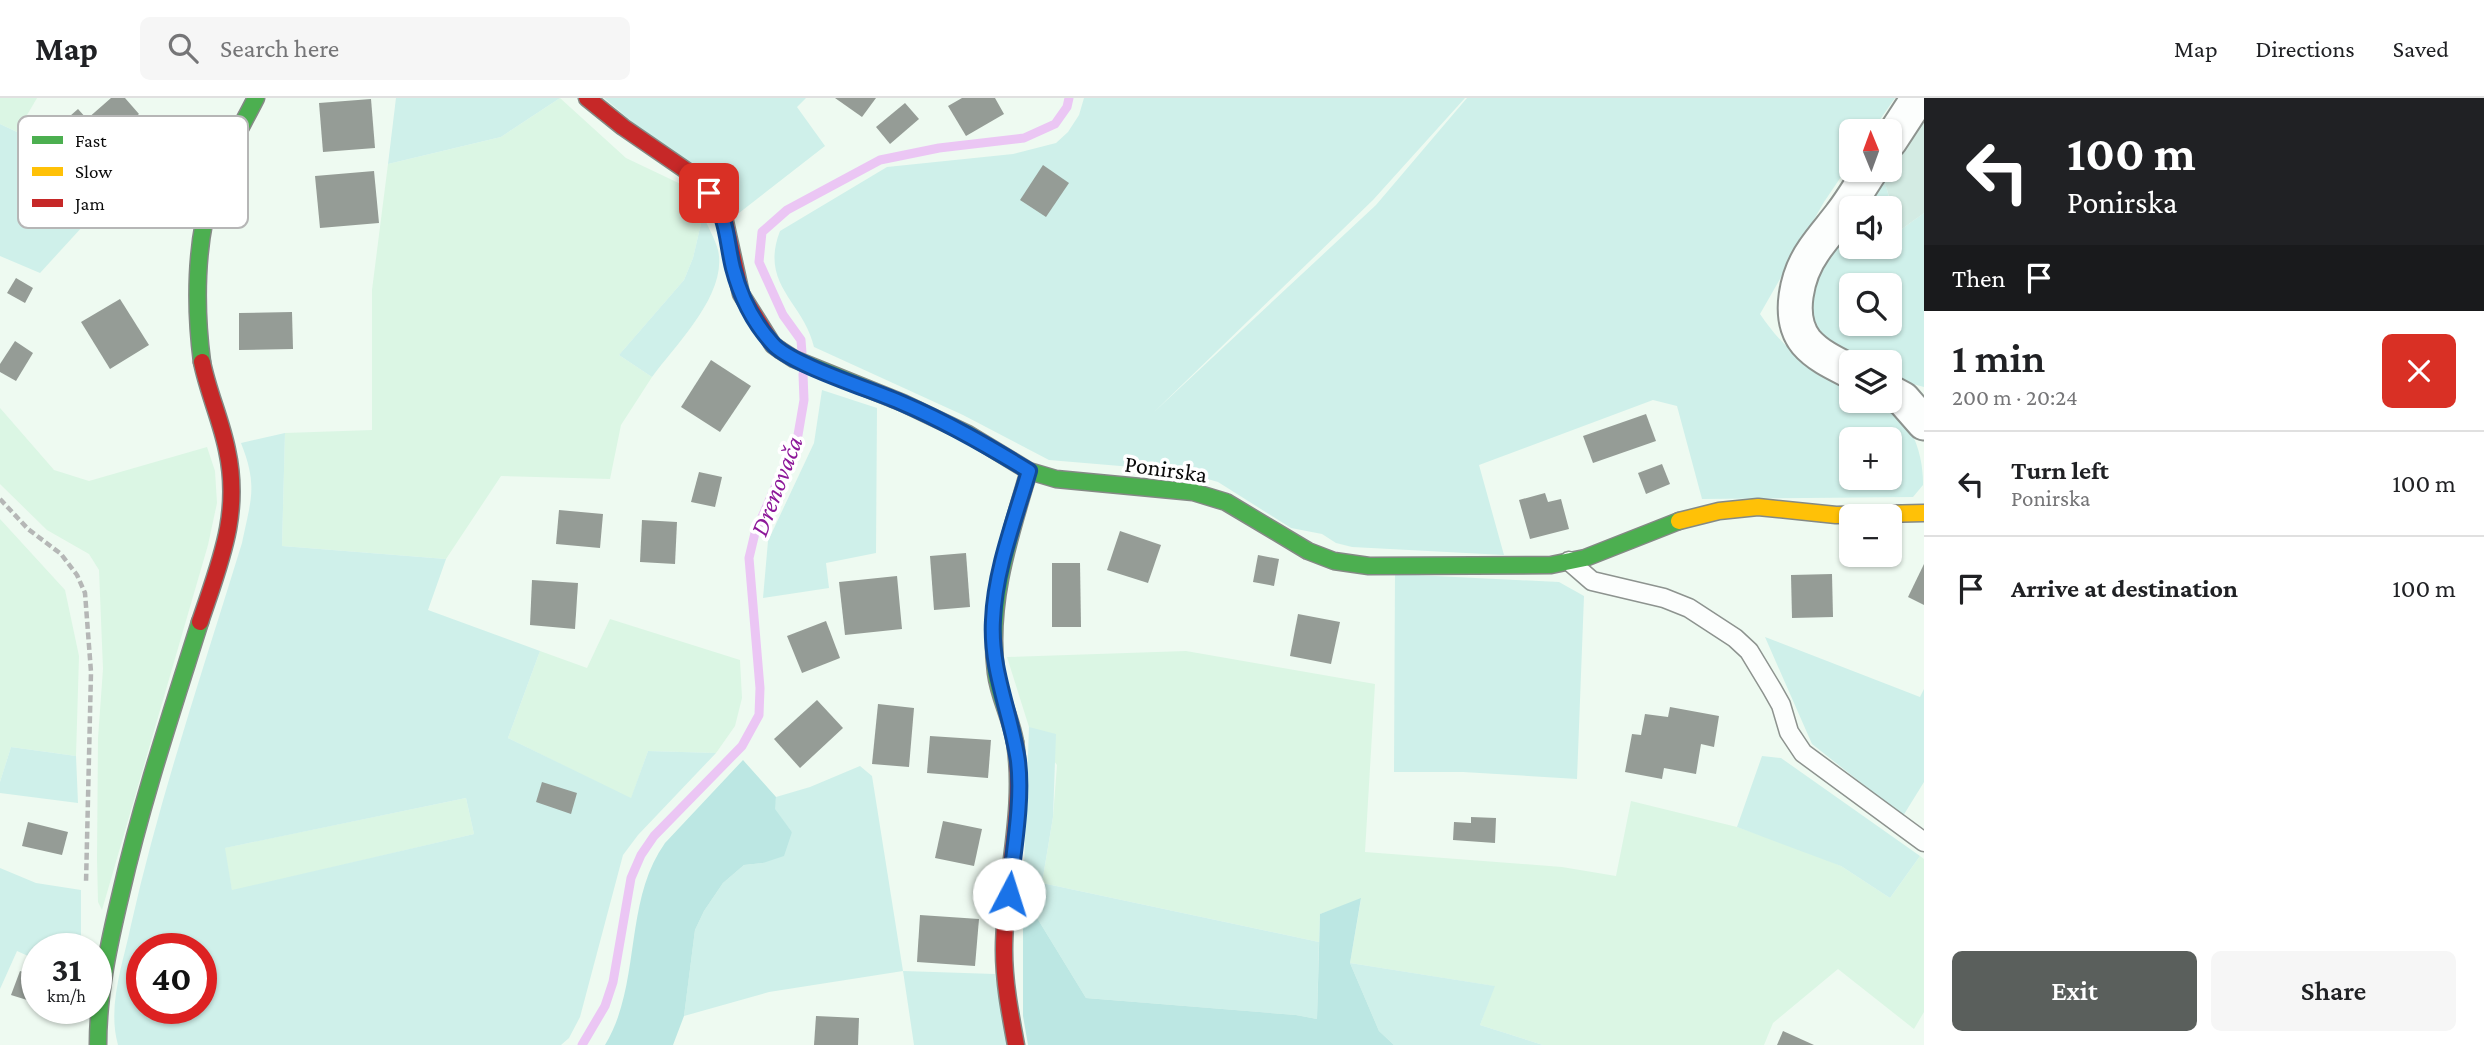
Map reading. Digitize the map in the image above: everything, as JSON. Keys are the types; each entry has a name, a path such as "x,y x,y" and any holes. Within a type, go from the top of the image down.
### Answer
{"street":[{"path":"247,116 256,98"},
{"name":"Ponirska","path":"587,98 623,127 687,171 709,193 724,217 741,294 773,345 794,359 957,428 1029,471 1056,479 1193,492 1226,502 1308,551 1350,564 1551,565 1602,552 1687,518 1758,507 1874,516 1924,513"},
{"path":"1902,123 1918,98"},
{"path":"1839,365 1815,351 1805,340 1798,328 1795,307 1798,286 1812,252 1863,182"},
{"path":"98,1045 97,1021 102,978 130,849 227,540 234,504 234,477 225,437 202,362 200,288 207,228"},
{"path":"1902,399 1924,423"},
{"path":"1016,1045 1006,989 1004,948 1019,787 1018,764 1012,729 996,672 992,622 996,587 1029,471"}],"lane":[{"path":"1569,561 1592,581 1664,598 1689,608 1735,638 1749,651 1782,705 1789,732 1803,753 1924,842"}],"path":[{"path":"0,499 28,529 61,554 77,575 85,593 91,672 86,894"}],"green space":[{"path":"0,98 37,98 26,116 18,116 17,132 0,124"},
{"path":"560,98 626,158 687,187 703,215 693,258 684,280 619,355 652,377 621,425 610,479 501,476 446,559 282,546 285,433 372,430 372,290 388,164 501,137"},
{"path":"0,408 54,470 89,481 207,447 215,471 217,503 208,545 102,910 98,902 97,859 98,738 103,669 99,570 89,554 47,530 0,484"},
{"path":"0,519 65,590 79,656 76,756 11,747 0,782"},
{"path":"610,619 740,660 742,698 735,726 716,753 648,751 631,799 508,738 540,651 587,668"},
{"path":"1186,651 1375,684 1365,852 1562,867 1616,876 1631,801 1737,827 1809,852 1841,866 1890,898 1920,856 1924,859 1924,1012 1914,1029 1838,969 1773,1023 1764,1045 1543,1045 1480,1025 1494,986 1350,963 1361,899 1320,914 1319,942 1042,883 1053,817 1057,765 1029,727 1007,657"},
{"path":"466,798 474,834 232,891 224,848"}],"shaded area":[{"path":"396,98 560,98 501,137 388,164"},
{"path":"604,98 806,98 797,107 825,146 739,213"},
{"path":"1084,98 1465,98 1373,200 1153,413 1376,205 1467,98 1895,98 1880,119 1839,119 1839,180 1760,314 1800,358 1839,382 1839,413 1897,413 1905,422 1917,446 1923,485 1913,497 1702,499 1677,406 1653,400 1479,465 1504,555 1352,547 1336,543 1322,534 1291,528 1218,482 1180,471 1049,460 963,415 814,347 802,317 779,280 775,266 775,250 780,231 887,167 1013,154 1056,143 1068,132 1079,115"},
{"path":"1924,112 1924,213 1902,229 1902,196 1889,196 1885,182 1902,182 1902,146"},
{"path":"0,124 18,133 18,228 81,228 40,273 0,256"},
{"path":"1878,182 1885,182 1889,196 1868,196"},
{"path":"1924,213 1924,387 1902,381 1902,350 1839,350 1839,355 1826,348 1807,313 1818,263 1839,234 1839,259 1902,259 1902,229"},
{"path":"703,215 718,250 719,267 715,284 698,318 652,377 619,355 684,280 693,258"},
{"path":"822,390 877,408 876,553 826,563 829,588 763,598 768,541 814,443"},
{"path":"285,433 282,546 446,559 428,610 540,651 508,738 631,798 648,751 716,753 638,835 623,855 580,1017 569,1038 561,1045 118,1045 115,1000 126,946 126,1024 217,1024 217,933 129,933 155,829 242,543 251,493 250,471 241,443","holes":["466,798 474,834 232,890 225,848"]},
{"path":"1395,574 1559,582 1584,596 1577,779 1463,772 1394,772"},
{"path":"1765,637 1920,697 1924,689 1924,782 1903,816 1812,744"},
{"path":"1029,727 1056,734 1053,817 1042,883 1319,942 1317,1019 1086,998 1023,895"},
{"path":"11,747 76,756 78,803 0,793 0,782"},
{"path":"1762,756 1781,758 1920,856 1890,898 1841,866 1737,827"},
{"path":"743,760 776,797 775,809 792,832 784,856 763,863 744,865 723,883 704,911 695,930 684,1016 673,1045 605,1045 624,996 637,917 652,866 665,843"},
{"path":"860,766 872,776 903,971 769,992 684,1016 695,930 704,911 723,883 744,865 763,863 792,832 774,809 776,797 810,787"},
{"path":"0,868 36,883 81,890 81,933 21,933 21,953 17,951 0,989"},
{"path":"1023,895 1086,998 1317,1019 1320,914 1361,898 1350,963 1379,1031 1394,1045 1028,1045 1023,1016"},
{"path":"1350,963 1495,986 1480,1025 1543,1045 1394,1045 1379,1031"},
{"path":"903,971 995,974 1007,1045 914,1045"}],"building":[{"path":"111,98 125,98 139,114 137,116 90,116"},
{"path":"835,98 876,98 862,117"},
{"path":"962,98 995,98 1004,114 966,136 948,106"},
{"path":"371,99 375,148 323,152 319,103"},
{"path":"905,103 919,119 890,144 876,127"},
{"path":"78,109 84,116 70,116"},
{"path":"1043,165 1069,183 1046,217 1020,200"},
{"path":"374,171 379,223 320,228 315,176"},
{"path":"16,278 33,288 25,303 7,293"},
{"path":"120,299 149,345 110,369 81,322"},
{"path":"292,312 293,349 239,350 239,313"},
{"path":"15,341 33,353 16,381 0,372 0,364"},
{"path":"711,360 751,386 720,432 681,407"},
{"path":"1646,414 1656,441 1593,463 1583,436"},
{"path":"1662,464 1670,484 1646,494 1638,473"},
{"path":"699,472 722,477 715,507 691,502"},
{"path":"1545,493 1548,502 1561,499 1569,529 1530,539 1519,500"},
{"path":"559,510 603,514 600,548 556,544"},
{"path":"642,520 677,522 675,564 640,562"},
{"path":"1120,531 1161,545 1148,583 1107,570"},
{"path":"966,553 970,607 934,610 930,556"},
{"path":"1258,555 1279,559 1274,586 1253,582"},
{"path":"1052,563 1080,563 1081,627 1052,627"},
{"path":"1924,564 1924,605 1908,597"},
{"path":"1832,574 1833,617 1792,618 1791,575"},
{"path":"897,576 902,629 845,635 839,582"},
{"path":"532,580 578,583 575,629 530,625"},
{"path":"1298,614 1340,622 1331,664 1290,656"},
{"path":"826,621 840,658 802,673 787,636"},
{"path":"817,700 843,728 800,768 774,739"},
{"path":"878,704 914,708 909,767 872,764"},
{"path":"1670,707 1719,716 1714,747 1701,744 1696,774 1664,768 1662,779 1625,772 1632,734 1641,735 1645,714 1668,717"},
{"path":"930,736 991,740 988,778 927,773"},
{"path":"542,782 577,793 571,814 536,802"},
{"path":"1471,817 1496,818 1495,843 1453,840 1454,822 1471,823"},
{"path":"943,821 982,829 974,866 935,858"},
{"path":"28,822 68,832 62,855 22,846"},
{"path":"920,915 979,919 975,966 917,962"},
{"path":"20,971 21,971 21,998 11,995"},
{"path":"816,1016 859,1018 858,1045 814,1045"},
{"path":"1783,1031 1814,1045 1777,1045"}],"waterway":[{"name":"Drenovača","path":"802,353 801,340 783,315 759,262 762,232 787,210 880,160 939,148 1024,138 1055,124 1067,107 1069,98"},
{"name":"Drenovača","path":"582,1045 605,1006 613,982 631,878 641,855 654,836 742,746 759,715 760,688 749,558 755,533 798,435 804,400 803,374"}],"traffic: fast":[{"path":"246,116 256,98"},
{"path":"202,362 198,276 203,228"},
{"path":"780,350 794,359 903,403 968,434 1029,471 1056,479 1193,492 1226,502 1308,551 1334,561 1369,566 1551,565 1585,558 1679,521"},
{"path":"1015,742 996,673 995,621 1002,571 1029,471"},
{"path":"98,1045 105,968 129,859 200,622"}],"traffic: slow":[{"path":"1679,521 1719,511 1758,507 1836,515 1924,513"}],"traffic: jam":[{"path":"587,98 623,127 687,171 709,193 724,217 741,294 773,345 780,350"},
{"path":"200,622 221,558 232,495 227,450 202,362"},
{"path":"1015,742 1018,794 1004,950 1006,986 1016,1045"}],"route":[{"path":"709,193 724,217 741,294 757,323 782,353 903,403 968,434 1029,471 996,587 992,622 996,672 1012,729 1018,764 1019,787 1009,894"}]}
